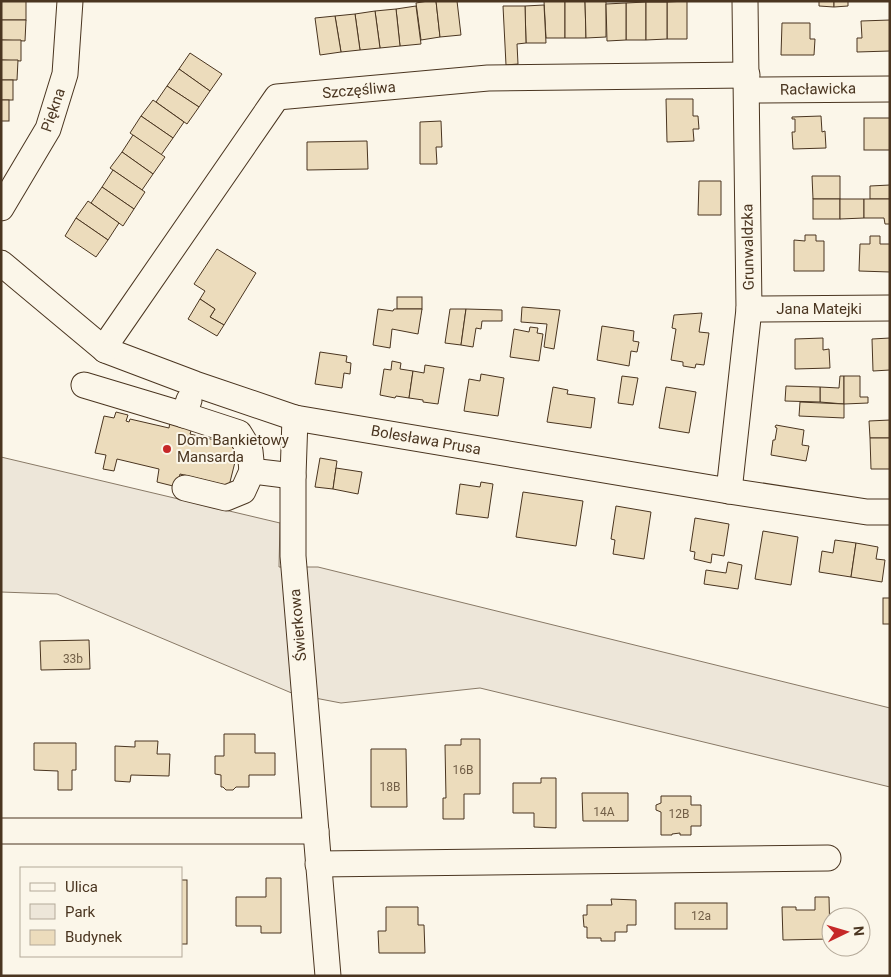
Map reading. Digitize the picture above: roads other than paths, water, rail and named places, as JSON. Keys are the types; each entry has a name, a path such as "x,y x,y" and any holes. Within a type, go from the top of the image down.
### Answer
{"street":[{"name":"Piękna","path":"1,208 48,129 65,74 70,1"},
{"name":"Grunwaldzka","path":"729,491 749,309 745,1"},
{"name":"Szczęśliwa","path":"105,350 112,336 276,97 488,78 747,82"},
{"name":"Racławicka","path":"747,82 890,88"},
{"name":"Bolesława Prusa","path":"1,263 105,350 195,384 295,418 729,491 867,512 890,512"},
{"name":"Jana Matejki","path":"749,309 890,308"},
{"path":"184,415 195,384"},
{"path":"84,385 239,433 250,451 252,471 243,491 226,498 185,488"},
{"name":"Świerkowa","path":"295,418 292,476 293,556 328,976"},
{"path":"252,471 292,476"},
{"path":"1,831 316,831"},
{"path":"318,864 828,858"}],"place":[{"name":"Dom Bankietowy Mansarda","path":"167,449"}]}
